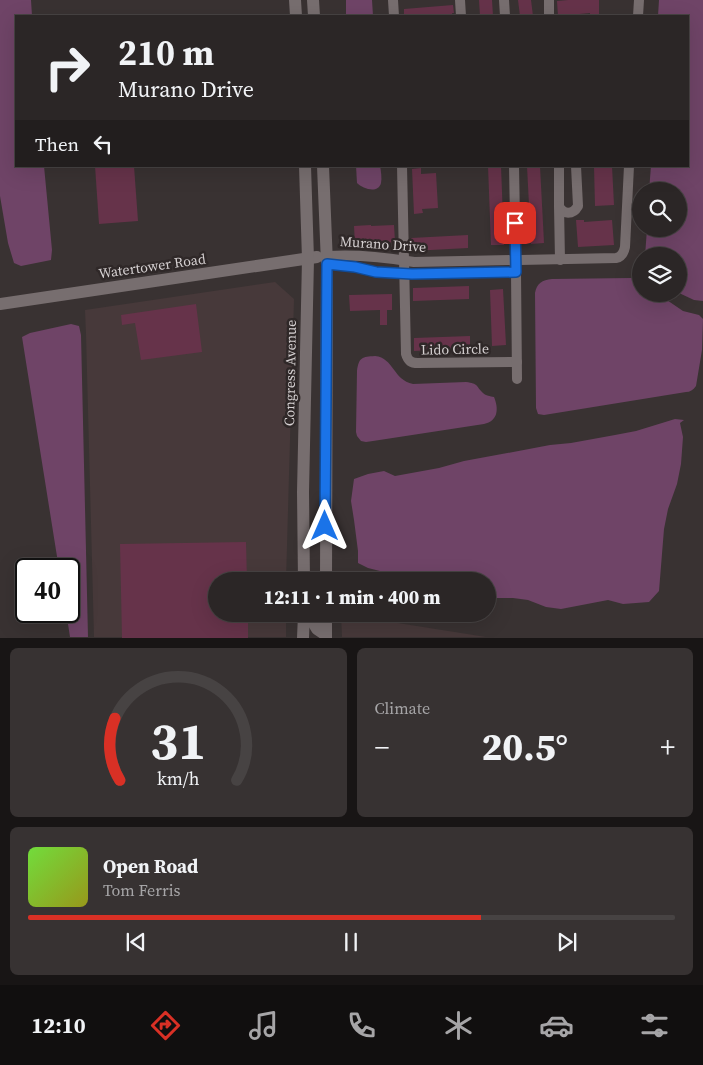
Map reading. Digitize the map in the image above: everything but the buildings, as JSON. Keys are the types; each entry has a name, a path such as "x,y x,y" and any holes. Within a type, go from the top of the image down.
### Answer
{"street":[{"path":"295,0 296,15"},
{"path":"313,0 314,15"},
{"path":"393,0 394,15"},
{"path":"460,0 461,15"},
{"path":"504,0 505,15"},
{"path":"549,0 549,15"},
{"path":"638,15 639,0"},
{"name":"Congress Avenue","path":"304,572 302,492 308,259 305,167"},
{"path":"322,167 327,260 326,572"},
{"name":"Lido Circle","path":"402,167 407,358 412,362 418,363 517,362"},
{"path":"514,167 517,379"},
{"path":"558,167 560,260"},
{"path":"559,206 561,210 568,213 576,210 578,206 576,167"},
{"path":"516,261 613,259 619,257 624,252 629,167"},
{"name":"Murano Drive","path":"327,260 346,255 414,262 516,261"},
{"name":"Murano Drive","path":"308,259 327,260 376,272 516,272"},
{"name":"Watertower Road","path":"0,304 308,259"},
{"path":"303,638 304,622"},
{"path":"313,622 317,629 326,636"},
{"path":"326,622 326,636"}],"shaded area":[{"path":"0,0 31,0 32,15 15,15 15,167 44,167 52,250 51,260 21,266 14,263 8,243 0,196"},
{"path":"346,0 372,0 373,15 346,15"},
{"path":"659,0 703,0 703,301 687,297 687,247 646,247 646,237 687,237 687,182 650,182 651,167 689,167 689,15 658,15"},
{"path":"356,167 380,167 381,183 377,188 370,189 357,183"},
{"path":"631,278 632,302 670,302 683,311 699,315 703,319 702,350 696,386 687,392 544,415 538,414 536,408 535,293 539,284 545,280"},
{"path":"275,282 294,299 286,572 208,572 208,622 286,622 286,637 94,637 85,310"},
{"path":"71,324 79,326 81,335 88,637 70,637 68,623 80,623 80,558 57,558 22,337 30,333"},
{"path":"375,356 386,361 406,382 413,384 466,382 475,384 484,394 494,397 497,406 495,417 484,424 366,442 361,441 356,432 357,371 360,360"},
{"path":"675,419 684,420 680,423 683,437 681,464 664,529 659,591 649,602 623,604 608,600 561,609 546,607 528,600 496,598 496,572 384,572 358,563 351,501 354,479 384,471 395,476 439,468 464,461 636,431"},
{"path":"341,622 391,622 486,637 342,637"}],"route":[{"path":"325,526 327,264 346,265 376,272 412,274 516,272 515,223"}]}
